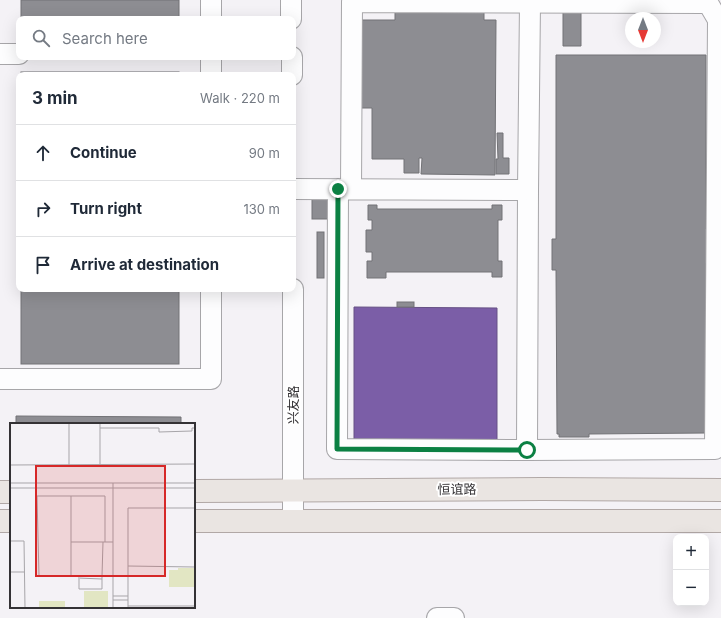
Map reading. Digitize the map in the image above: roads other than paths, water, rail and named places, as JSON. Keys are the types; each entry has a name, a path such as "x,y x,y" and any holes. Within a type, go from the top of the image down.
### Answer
{"main road":[{"name":"恒谊路","path":"195,492 534,489 721,490"},
{"path":"195,521 721,521"}],"street":[{"path":"211,0 211,16"},
{"path":"291,0 291,16"},
{"path":"352,1 708,3 718,20 715,449 337,449 352,1"},
{"path":"527,450 530,3"},
{"path":"0,54 16,54"},
{"path":"211,60 211,72"},
{"path":"292,60 292,72"},
{"path":"296,189 528,190"},
{"path":"0,379 211,379 211,292"},
{"name":"兴友路","path":"292,292 293,521"},
{"path":"437,618 454,618"}]}
